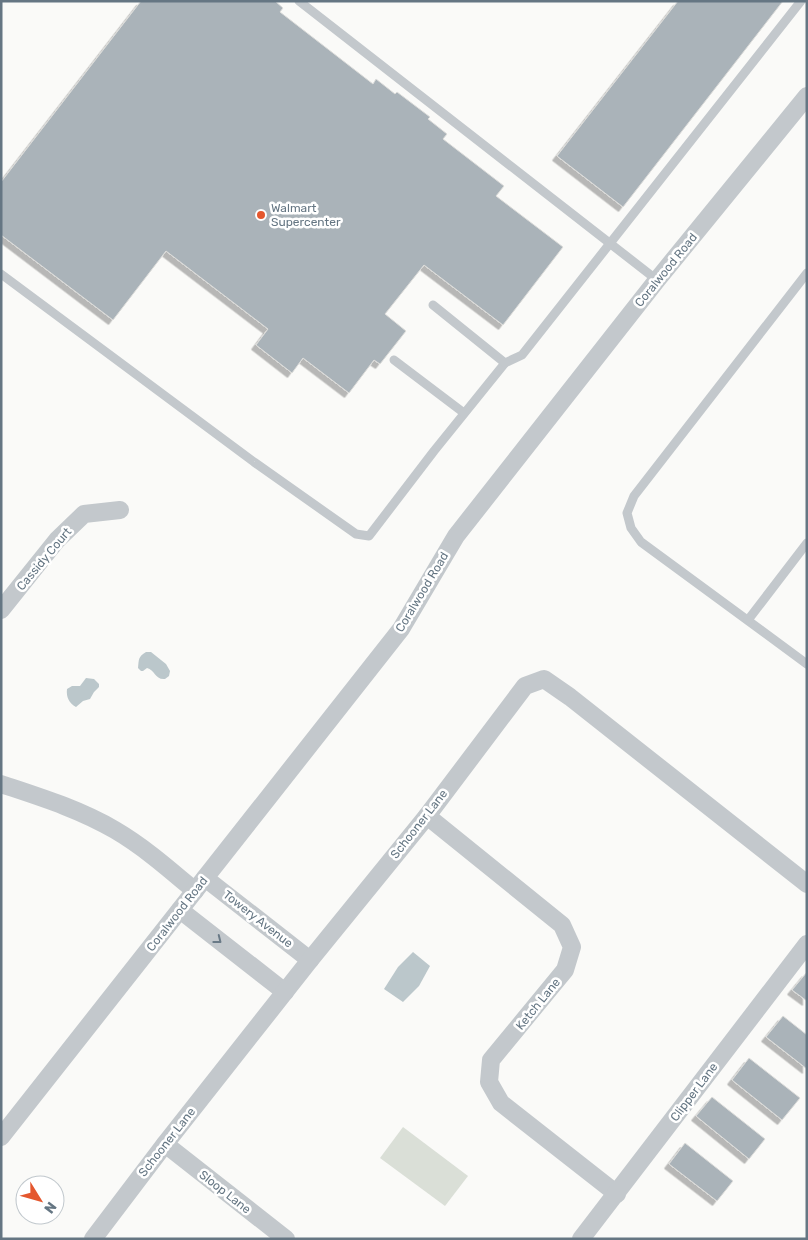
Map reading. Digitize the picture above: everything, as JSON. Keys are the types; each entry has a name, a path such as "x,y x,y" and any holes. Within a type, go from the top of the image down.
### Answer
{"street":[{"name":"Coralwood Road","path":"1,1137 402,629 456,536 658,280 807,96"},
{"name":"Cassidy Court","path":"1,610 57,540 84,514 120,510"},
{"name":"Schooner Lane","path":"93,1239 310,960 427,816 525,686 544,679 570,697 807,884"},
{"name":"Towery Avenue","path":"1,784 74,809 115,830 200,884 310,960"},
{"name":"Ketch Lane","path":"427,816 562,925 572,947 565,970 491,1060 489,1082 501,1103 616,1194"},
{"path":"180,910 285,992"},
{"name":"Clipper Lane","path":"582,1239 807,944"},
{"name":"Sloop Lane","path":"165,1144 286,1239"}],"lane":[{"path":"299,1 658,280"},
{"path":"1,274 238,450 356,534 369,536 505,363 522,355 801,1"},
{"path":"807,273 634,496 627,513 631,528 641,542 807,664"},
{"path":"433,304 505,363"},
{"path":"394,360 464,413"},
{"path":"748,620 807,543"}],"shaded area":[{"path":"146,652 151,652 166,664 170,671 169,676 162,679 150,669 147,668 141,671 138,668 139,659"},
{"path":"86,678 94,679 99,684 99,687 90,699 83,701 76,707 68,700 67,689 72,686 80,686"},
{"path":"413,952 430,966 419,986 403,1002 384,989 398,967"},
{"path":"403,1127 468,1176 445,1206 380,1158"}],"building":[{"name":"Walmart Supercenter","path":"141,1 275,1 283,8 280,12 373,84 376,79 430,117 428,119 447,134 443,139 504,186 496,196 563,247 503,325 424,265 385,314 406,331 380,364 374,360 349,393 303,358 292,373 256,345 268,329 166,251 113,320 1,235 1,182"},
{"path":"678,1 783,1 623,207 557,156"},
{"path":"807,972 807,1001 792,990"},
{"path":"783,1016 807,1035 807,1069 766,1037"},
{"path":"749,1058 800,1098 782,1120 732,1080"},
{"path":"712,1097 765,1139 749,1159 696,1116"},
{"path":"685,1143 733,1181 717,1201 669,1164"}],"place":[{"name":"Walmart Supercenter","path":"261,215"}]}
